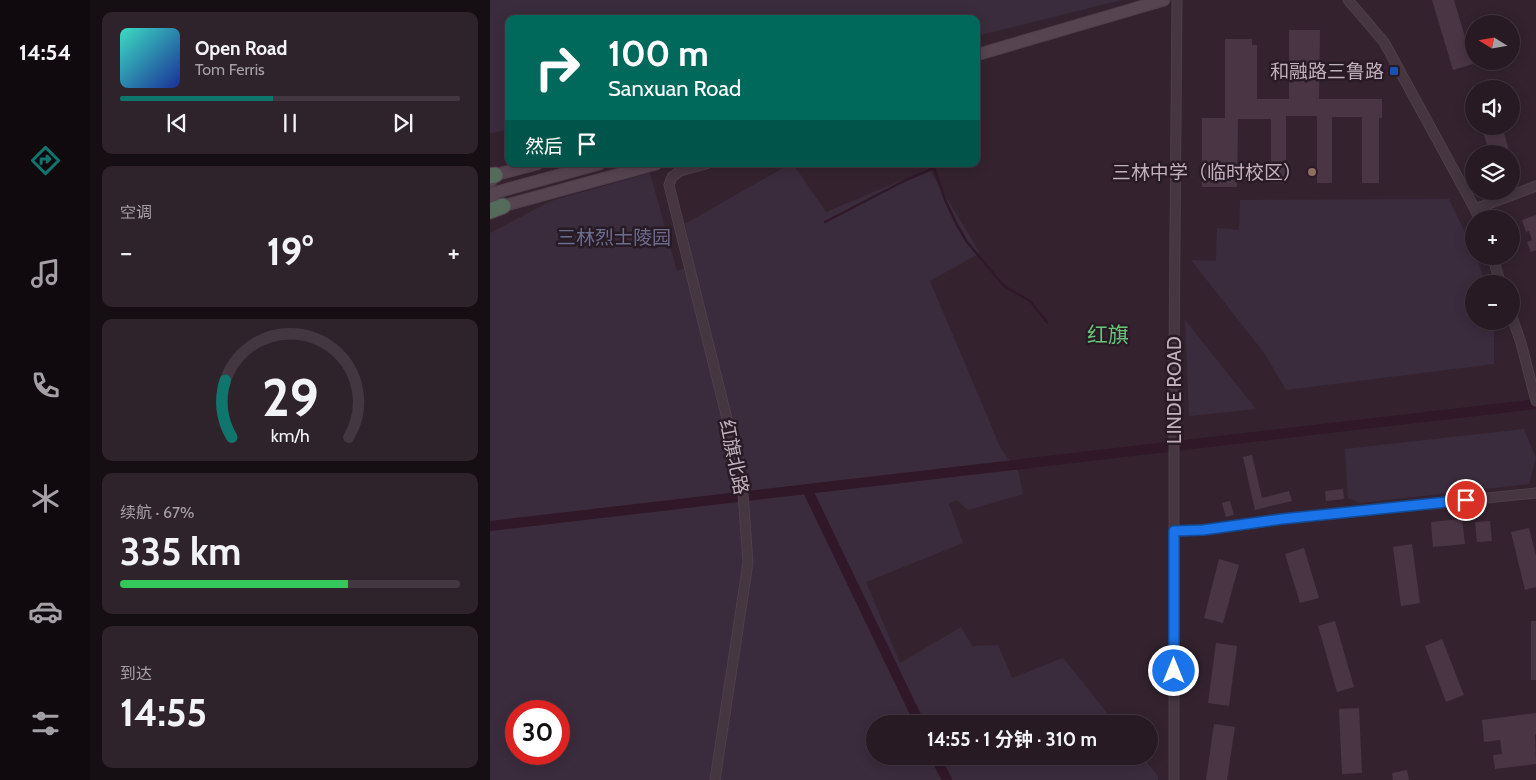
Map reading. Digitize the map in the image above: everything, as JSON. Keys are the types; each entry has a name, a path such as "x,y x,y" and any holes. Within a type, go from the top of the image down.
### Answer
{"main road":[{"path":"980,54 1164,0"},
{"path":"492,178 527,167"},
{"path":"588,167 490,195 497,208 645,167"}],"street":[{"name":"LINDE ROAD","path":"1174,780 1174,358 1177,0"},
{"path":"1348,0 1384,42 1475,209 1536,186"},
{"name":"红旗北路","path":"695,167 680,171 672,176 669,185 742,479 748,563 715,780"},
{"path":"1517,330 1536,401"},
{"path":"1174,531 1203,530 1291,518 1536,493"}],"green space":[{"path":"490,0 1122,0 980,35 980,15 505,15 505,131 490,133"},
{"name":"三林烈士陵园","path":"785,167 795,167 826,212 929,169 980,253 930,281 1001,449 1019,473 1023,494 968,510 957,500 949,504 963,543 866,582 900,663 961,627 972,646 998,645 1012,678 1063,658 1109,715 866,715 866,765 1149,765 1158,776 1158,780 490,780 490,233 551,201 650,173 677,271 694,265 685,224"},
{"path":"1449,199 1465,232 1465,265 1479,265 1483,275 1465,275 1465,330 1494,330 1494,364 1286,390 1265,354 1191,260 1216,261 1217,228 1239,230 1240,200"},
{"path":"1185,320 1256,409 1189,416"},
{"path":"1524,429 1536,458 1529,484 1361,503 1348,498 1345,449"}],"building":[{"path":"1432,0 1454,0 1465,37 1465,66 1453,70"},
{"path":"1289,30 1320,30 1319,99 1382,99 1382,118 1379,118 1379,183 1362,183 1362,117 1332,117 1332,183 1317,183 1317,116 1286,116 1286,183 1271,183 1271,119 1238,119 1237,187 1202,187 1202,118 1225,118 1225,39 1252,39 1252,45 1257,45 1257,99 1289,99"},
{"path":"1484,135 1505,135 1507,145 1487,145"},
{"path":"1536,215 1536,250 1531,252 1527,242 1532,240 1529,231 1526,232 1522,220"},
{"path":"1252,455 1262,498 1289,491 1292,501 1255,510 1243,457"},
{"path":"1343,489 1344,499 1326,501 1325,491"},
{"path":"1230,501 1234,515 1226,517 1222,503"},
{"path":"1462,519 1465,544 1433,547 1431,522"},
{"path":"1490,521 1492,541 1477,542 1475,522"},
{"path":"1529,528 1536,556 1536,587 1525,590 1511,532"},
{"path":"1412,544 1420,603 1401,606 1393,547"},
{"path":"1304,548 1319,598 1300,603 1285,554"},
{"path":"1219,559 1239,565 1223,623 1204,618"},
{"path":"1335,621 1354,687 1337,692 1318,626"},
{"path":"1531,621 1536,621 1536,680 1531,680"},
{"path":"1442,639 1464,695 1446,702 1425,646"},
{"path":"1216,643 1237,646 1229,706 1208,703"},
{"path":"1359,708 1362,773 1342,774 1339,709"},
{"path":"1536,713 1536,764 1495,769 1493,755 1502,754 1500,740 1484,742 1482,720"},
{"path":"1214,724 1235,727 1227,780 1206,780"},
{"path":"1407,770 1409,780 1393,780 1392,773"}],"waterway":[{"path":"825,222 906,180 934,168 946,202 967,242 1004,286 1030,301 1047,322"},
{"path":"490,526 1536,404"},
{"path":"807,489 916,715"},
{"path":"940,765 947,780"}],"place":[{"name":"和融路三鲁路","path":"1394,71"},
{"name":"三林中学（临时校区）","path":"1312,172"}],"district":[{"name":"红旗","path":"1108,334"}],"route":[{"path":"1174,671 1174,531 1203,530 1282,519 1466,500"}]}
